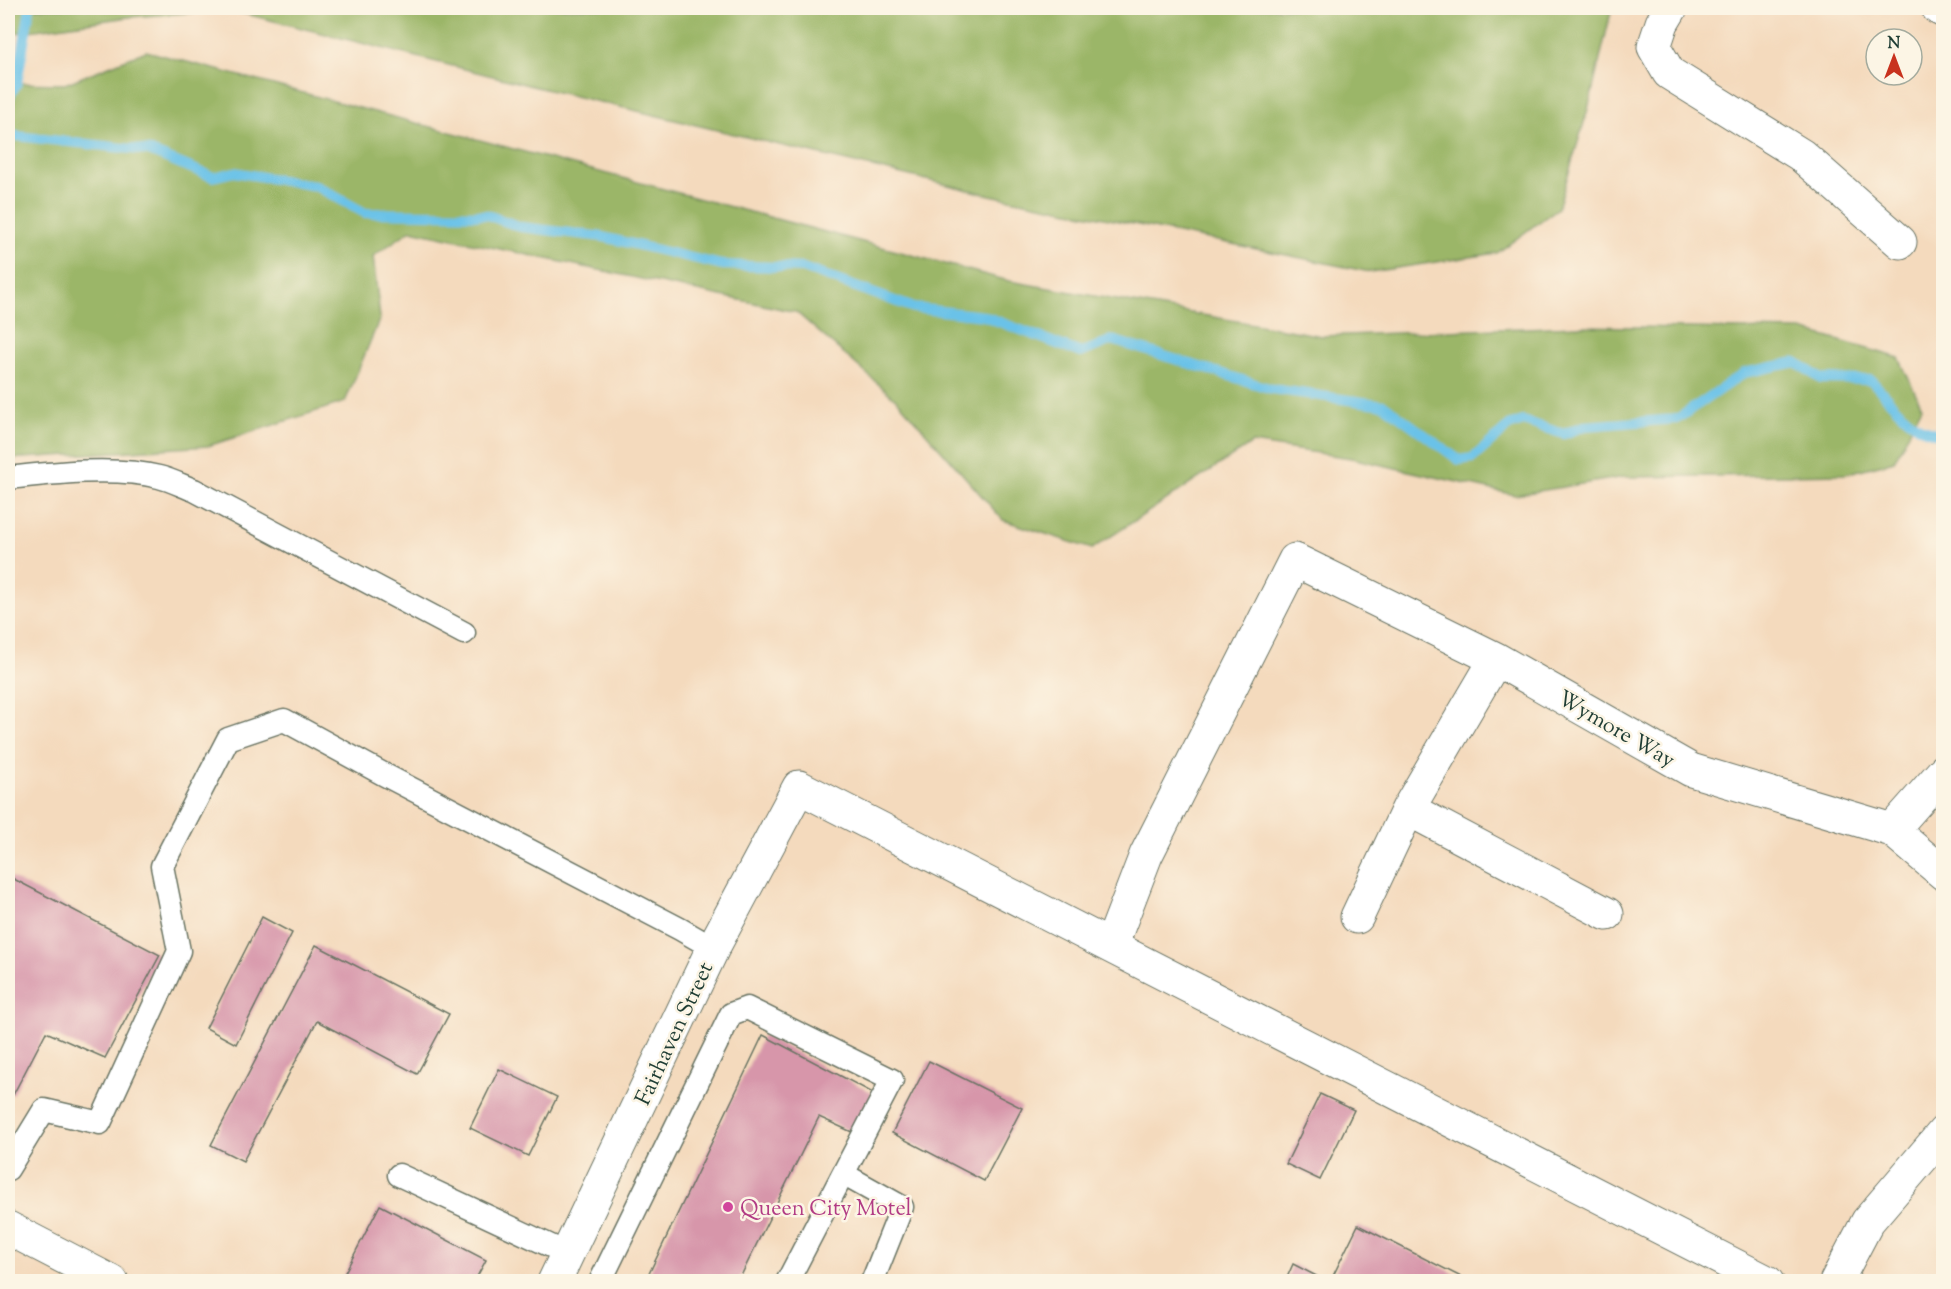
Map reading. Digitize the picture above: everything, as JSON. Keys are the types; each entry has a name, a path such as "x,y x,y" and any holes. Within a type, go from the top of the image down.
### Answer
{"street":[{"path":"1671,8 1662,22 1654,47 1669,73 1801,155 1900,242"},
{"path":"1938,8 1944,11"},
{"name":"Wymore Way","path":"1111,946 1146,855 1295,560 1496,659 1690,770 1892,830 1944,874"},
{"path":"1357,917 1408,809 1496,659"},
{"path":"1892,830 1944,771"},
{"name":"Fairhaven Street","path":"561,1268 713,948 799,787 1111,946"},
{"path":"1408,809 1607,914"},
{"path":"1111,946 1767,1281"},
{"path":"1836,1281 1868,1221 1944,1132"},
{"path":"8,1228 112,1281"}],"lane":[{"path":"8,478 49,473 131,472 160,477 194,490 464,633"},
{"path":"8,1169 44,1110 100,1123 179,951 162,866 228,739 284,720 385,776 670,923 713,948"},
{"path":"600,1281 731,1014 747,1008 892,1080 787,1281"},
{"path":"843,1174 902,1207 872,1281"},
{"path":"399,1175 561,1268"}],"green space":[{"path":"8,8 1612,8 1588,109 1558,208 1497,253 1370,272 990,195 532,86 230,10 129,17 8,34"},
{"path":"146,51 1009,281 1322,336 1578,326 1802,330 1899,358 1922,407 1894,461 1845,474 1624,477 1515,495 1351,458 1252,443 1092,549 1003,520 899,402 796,312 411,230 373,256 380,318 345,402 208,446 8,459 8,205 12,174 8,172 8,83 65,84"}],"building":[{"path":"8,876 160,955 105,1058 46,1032 13,1095 8,1092"},
{"path":"262,917 292,933 236,1044 206,1028"},
{"path":"316,945 449,1014 417,1074 317,1021 243,1161 211,1145"},
{"name":"Queen City Motel","path":"763,1035 875,1094 854,1133 819,1117 738,1282 645,1282"},
{"path":"929,1061 1022,1108 984,1181 892,1133"},
{"path":"499,1069 557,1097 528,1156 470,1128"},
{"path":"1320,1094 1354,1110 1320,1180 1286,1164"},
{"path":"380,1205 486,1260 474,1282 340,1282"},
{"path":"1358,1225 1471,1282 1330,1282"},
{"path":"1293,1264 1328,1282 1285,1282"}],"waterway":[{"path":"8,99 17,83 30,8"},
{"path":"8,135 149,151 213,177 234,172 316,186 365,213 487,215 521,227 603,237 722,265 803,268 914,308 984,316 1081,353 1112,340 1272,389 1384,405 1459,460 1473,458 1509,426 1523,421 1564,434 1584,426 1677,419 1744,373 1796,362 1821,379 1871,380 1913,423 1933,433 1944,434"}],"place":[{"name":"Queen City Motel","path":"728,1207"}]}
